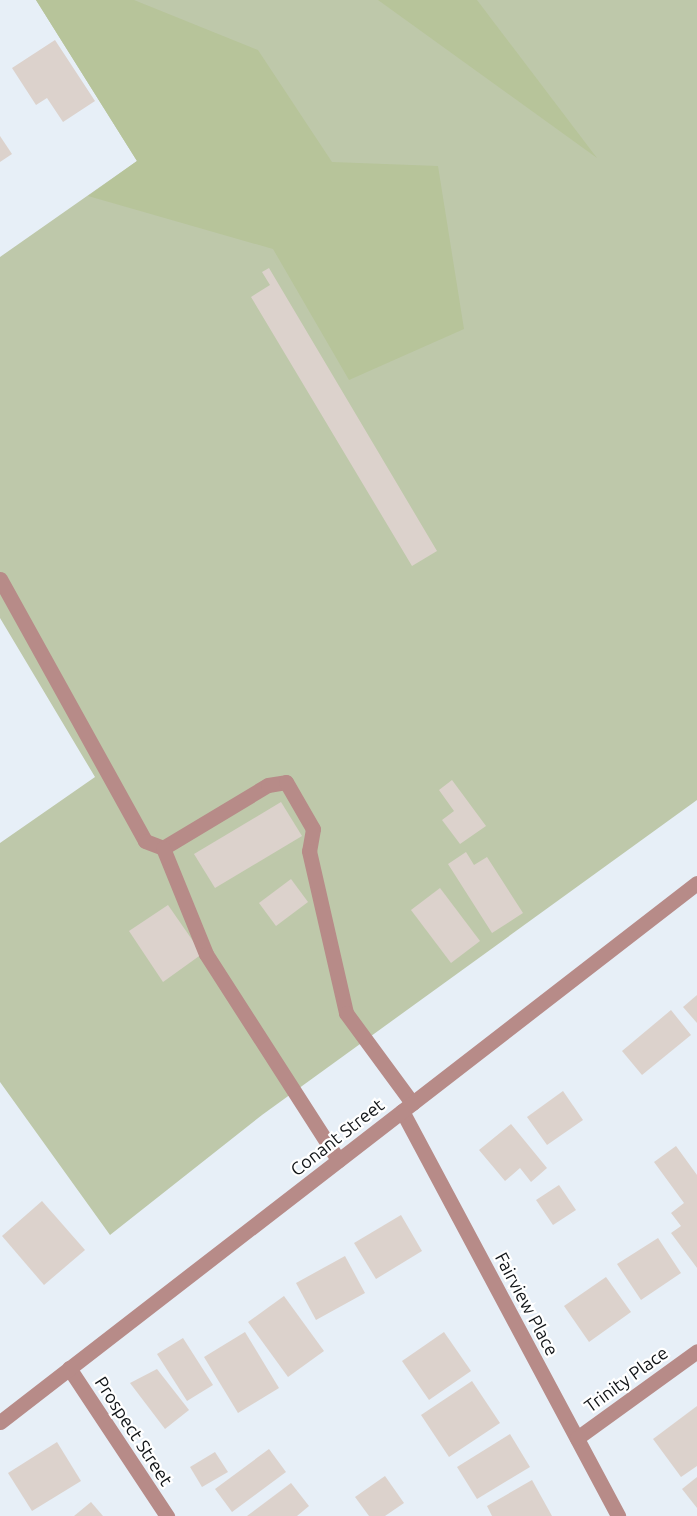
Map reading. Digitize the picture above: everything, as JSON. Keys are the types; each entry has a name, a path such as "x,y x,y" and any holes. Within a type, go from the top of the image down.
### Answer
{"street":[{"path":"0,579 145,841 163,848 207,954 338,1161"},
{"name":"Fairview Place","path":"163,848 268,785 286,782 313,829 309,851 346,1014 407,1107 618,1516"},
{"name":"Conant Street","path":"0,1422 697,883"},
{"name":"Trinity Place","path":"577,1437 697,1352"},
{"name":"Prospect Street","path":"69,1368 167,1516"}],"green space":[{"path":"36,0 697,0 697,800 262,1115 110,1235 0,1082 0,843 95,777 0,618 0,257 137,161"},
{"path":"36,0 134,0 258,50 332,162 438,166 464,329 349,380 273,249 88,196 137,161"},
{"path":"378,0 477,0 597,158"}],"building":[{"path":"55,40 95,101 63,122 47,98 36,105 12,68"},
{"path":"0,136 12,154 0,162"},
{"path":"269,268 437,551 412,566 251,297 270,285 262,272"},
{"path":"452,780 486,826 460,844 442,820 454,811 439,790"},
{"path":"281,802 302,836 215,888 194,854"},
{"path":"466,852 474,865 487,857 523,913 492,933 448,864"},
{"path":"291,879 308,902 276,926 259,903"},
{"path":"440,888 480,941 451,963 411,910"},
{"path":"168,905 202,954 163,982 129,931"},
{"path":"697,995 697,1023 683,1007"},
{"path":"671,1010 691,1035 642,1075 622,1051"},
{"path":"563,1091 583,1120 547,1145 527,1117"},
{"path":"511,1124 547,1168 531,1182 520,1168 505,1181 479,1150"},
{"path":"676,1146 697,1175 697,1268 671,1233 681,1226 671,1213 684,1203 654,1162"},
{"path":"559,1185 576,1210 553,1225 536,1200"},
{"path":"42,1201 85,1250 44,1285 2,1236"},
{"path":"401,1215 422,1251 376,1279 354,1243"},
{"path":"658,1238 681,1273 641,1300 617,1264"},
{"path":"345,1256 365,1293 316,1320 296,1283"},
{"path":"606,1277 631,1312 589,1342 564,1306"},
{"path":"284,1296 324,1351 288,1377 248,1322"},
{"path":"245,1332 279,1388 238,1413 204,1357"},
{"path":"444,1332 471,1371 429,1400 402,1361"},
{"path":"183,1338 213,1385 187,1401 157,1354"},
{"path":"157,1369 189,1410 165,1429 130,1383"},
{"path":"472,1381 500,1423 449,1457 421,1415"},
{"path":"697,1406 697,1466 681,1477 653,1439"},
{"path":"510,1434 530,1467 477,1499 457,1467"},
{"path":"57,1442 81,1481 32,1511 8,1473"},
{"path":"269,1449 286,1472 232,1512 215,1489"},
{"path":"215,1452 228,1472 202,1487 190,1467"},
{"path":"385,1476 404,1503 385,1516 369,1516 355,1497"},
{"path":"697,1477 697,1508 682,1489"},
{"path":"532,1480 552,1516 492,1516 487,1506"},
{"path":"291,1483 309,1506 297,1516 247,1516"},
{"path":"91,1502 103,1516 74,1516"}]}
